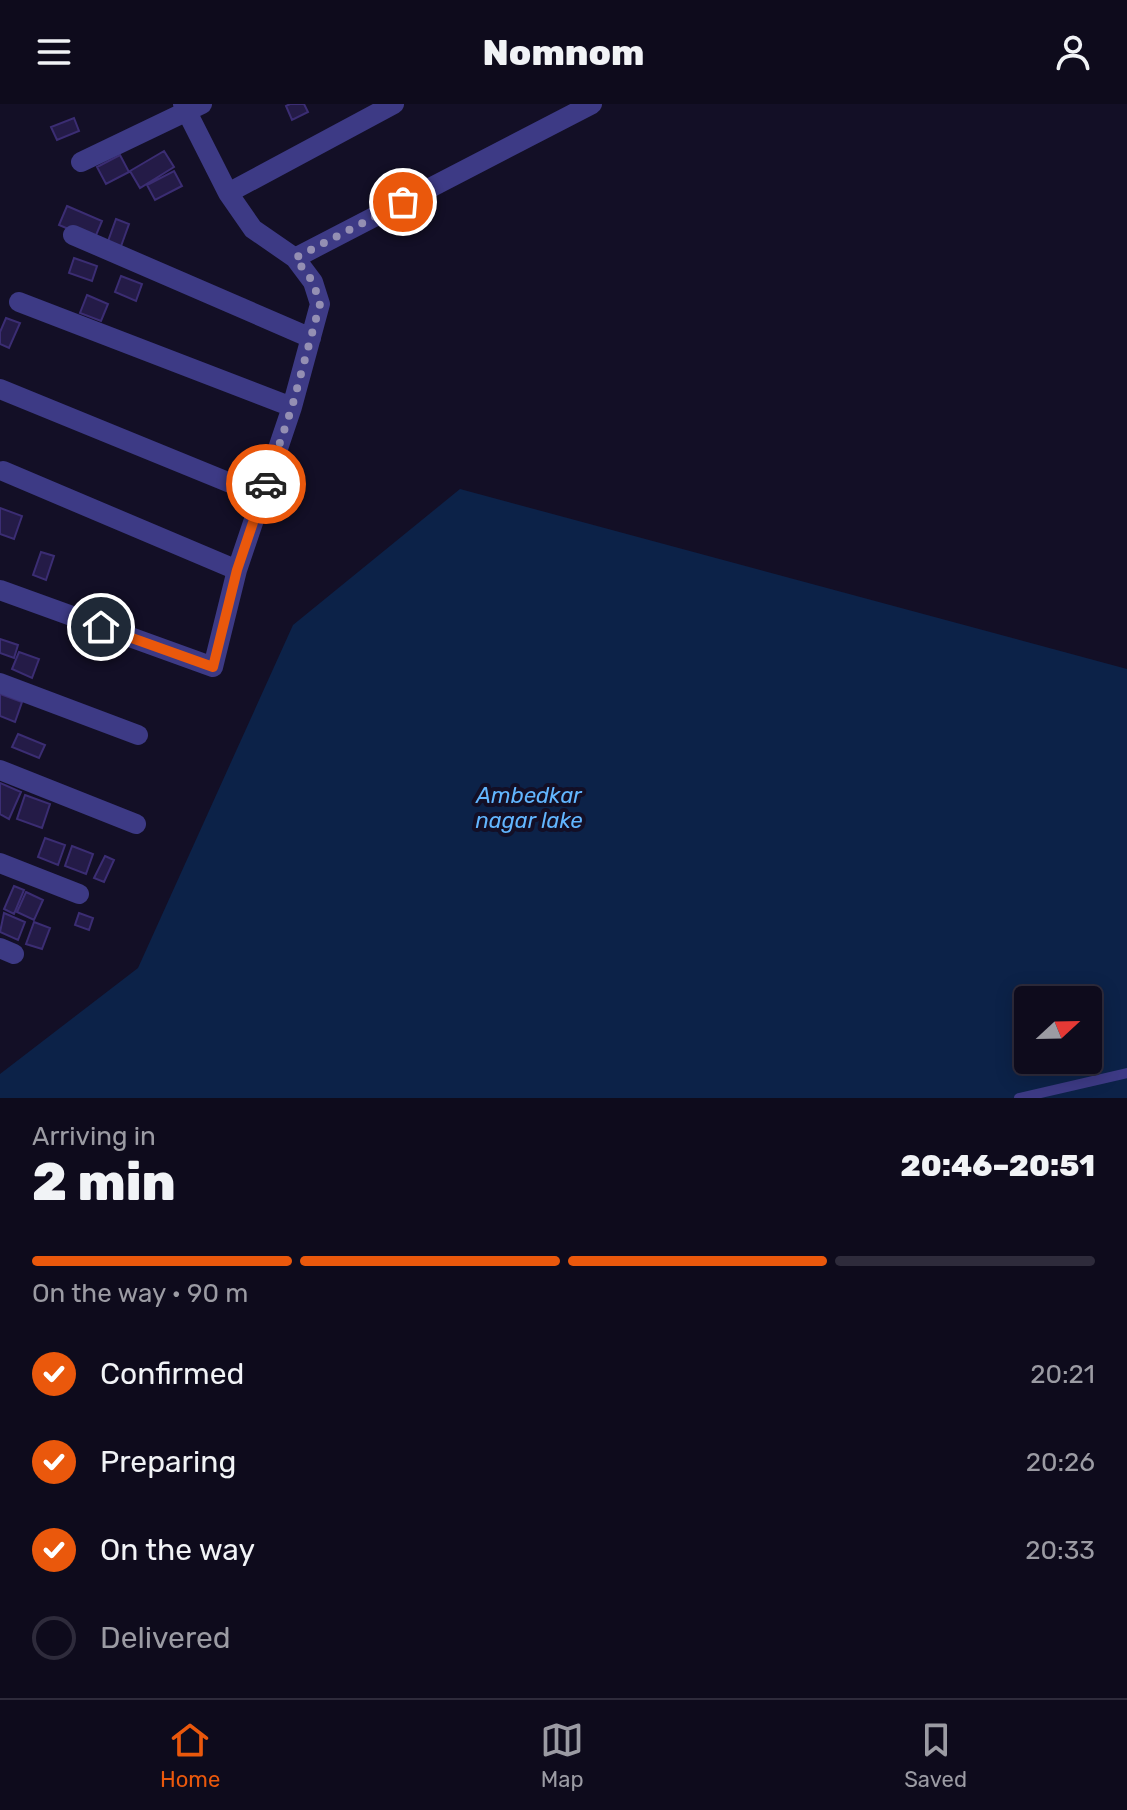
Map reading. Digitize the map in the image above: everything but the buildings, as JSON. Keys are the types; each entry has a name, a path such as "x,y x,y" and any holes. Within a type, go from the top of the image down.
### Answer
{"street":[{"path":"228,193 394,104"},
{"path":"295,258 592,104"},
{"path":"0,590 213,667 237,570 292,407 320,304 313,282 295,258 253,229 228,193 191,107 81,162"},
{"path":"73,235 311,338"},
{"path":"19,302 292,407"},
{"path":"0,389 262,496"},
{"path":"3,471 237,570"},
{"path":"0,683 138,735"},
{"path":"0,770 136,824"},
{"path":"0,863 79,894"}],"lane":[{"path":"1019,1098 1127,1073"}],"water":[{"name":"Ambedkar nagar lake","path":"460,489 1127,669 1127,1098 0,1098 0,1074 138,968 293,625"}],"way so far":[{"path":"266,484 292,407 320,304 313,282 295,258 403,202"}],"route":[{"path":"101,627 213,667 237,570 266,484"}]}
